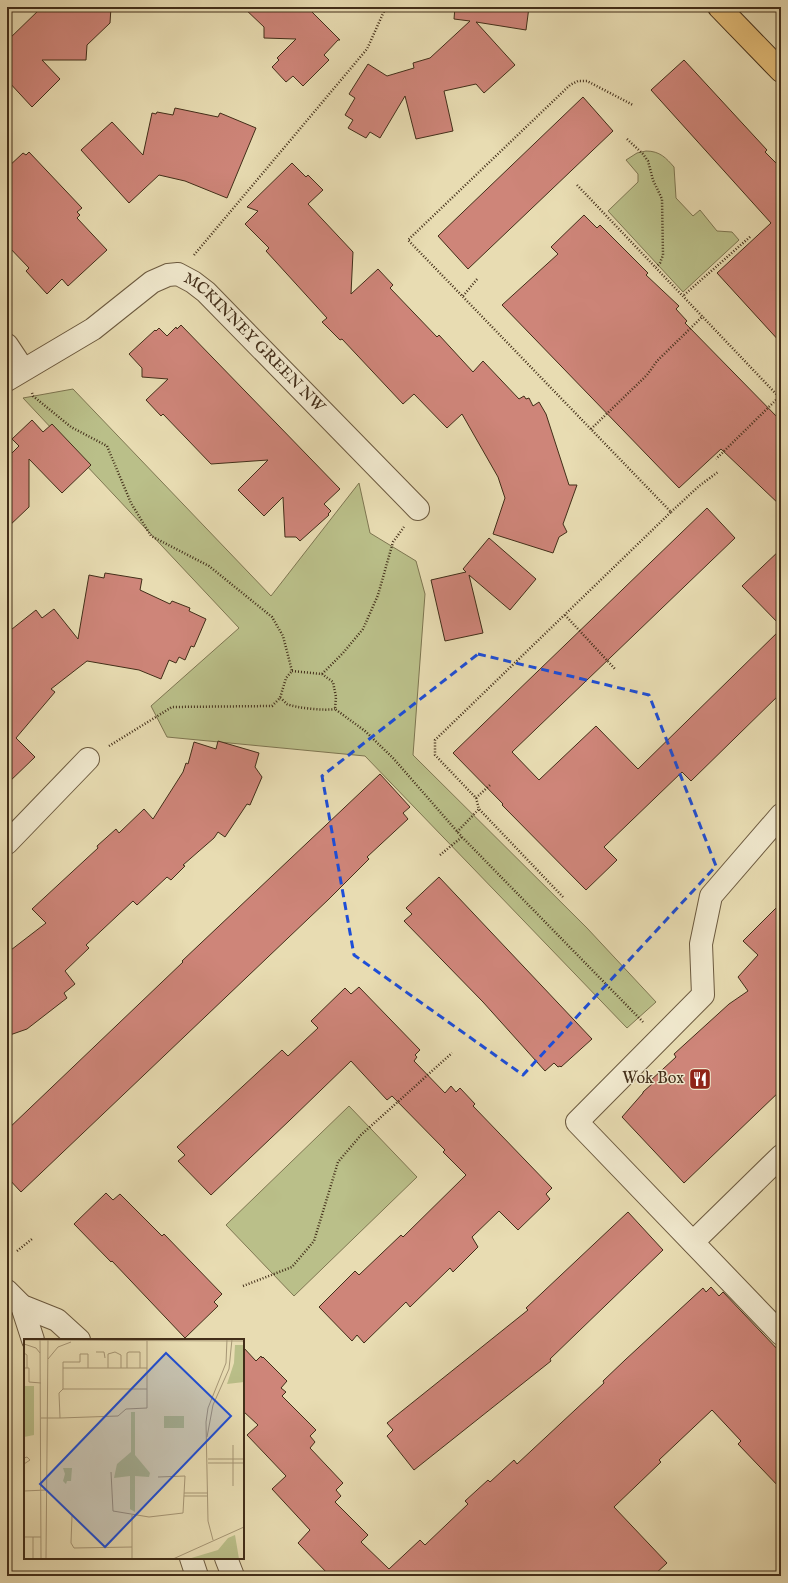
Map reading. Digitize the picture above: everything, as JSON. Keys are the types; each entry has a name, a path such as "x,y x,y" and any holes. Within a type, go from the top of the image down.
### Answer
{"main road":[{"path":"720,7 781,72"}],"street":[{"name":"MCKINNEY GREEN NW","path":"15,374 93,329 152,282 168,275 178,274 193,282 206,292 418,509"},
{"path":"7,345 15,374"},
{"path":"7,843 88,759"},
{"path":"781,815 711,896 701,944 703,995 577,1122 781,1334"},
{"path":"693,1242 781,1156"},
{"path":"15,1299 33,1339"},
{"path":"15,1299 57,1320 78,1339"},
{"path":"191,1559 197,1576"},
{"path":"226,1559 233,1576"}],"path":[{"path":"178,274 367,49 386,7"},
{"path":"633,105 587,81 578,81 570,85 408,240 671,512"},
{"path":"627,139 643,154 648,161 653,180 662,199 663,255 660,263 656,267"},
{"path":"577,185 780,396 716,459"},
{"path":"684,295 751,236"},
{"path":"463,296 478,278"},
{"path":"590,429 647,375 657,361 703,316"},
{"path":"15,374 33,396 71,427 107,446 131,503 152,536 209,566 272,617 283,636 292,671"},
{"path":"563,897 479,809 476,798 435,755 435,740 698,486 718,472"},
{"path":"322,674 343,654 363,629 378,595 393,542 418,509"},
{"path":"565,615 616,670"},
{"path":"292,671 322,674 333,682 336,697 335,709"},
{"path":"88,759 172,707 272,706 280,698 286,678 292,671"},
{"path":"280,698 288,704 327,711 335,709"},
{"path":"335,709 365,731 393,758 457,832 660,1038"},
{"path":"476,798 490,786"},
{"path":"457,832 479,809"},
{"path":"440,855 462,837"},
{"path":"243,1286 292,1267 314,1241 338,1162 361,1134 452,1053"},
{"path":"17,1251 32,1239"}],"highlighted area":[{"path":"478,654 649,695 716,866 523,1075 354,955 322,776"}],"green space":[{"path":"646,151 659,154 674,167 676,198 693,216 700,210 717,231 732,232 739,240 683,292 608,211 638,182 638,174 626,160 637,153"},
{"path":"73,389 271,596 359,483 370,533 416,561 425,594 413,755 587,928 656,1002 627,1028 365,756 167,737 151,706 239,628 23,398"},
{"path":"349,1106 417,1177 294,1296 226,1225"}],"building":[{"path":"42,7 111,7 110,23 87,45 86,60 42,60 60,79 32,107 7,80 7,41"},
{"path":"243,7 307,7 340,40 338,40 324,55 329,60 303,86 293,76 286,82 272,67 279,60 277,58 296,39 264,38 264,27"},
{"path":"455,7 529,7 526,30 476,22 515,65 484,93 476,84 444,91 453,131 416,139 405,96 380,138 370,132 366,138 348,128 353,120 345,115 355,98 349,94 368,64 387,76 414,68 413,63 430,58 470,21 454,19"},
{"path":"684,60 767,150 765,152 781,168 781,343 717,273 771,223 651,90"},
{"path":"583,97 613,131 468,269 438,236"},
{"path":"175,108 218,117 220,113 256,128 227,198 185,181 159,175 129,203 81,150 112,122 143,155 152,113 156,114 157,112 173,115"},
{"path":"29,152 82,208 77,212 80,215 77,218 107,250 68,286 62,279 47,294 26,271 29,268 7,245 7,168 23,153 26,155"},
{"path":"292,163 306,177 308,175 323,190 308,204 353,252 351,294 378,269 393,285 390,288 437,337 439,335 473,372 483,361 519,399 524,396 526,399 529,398 533,406 539,402 546,414 569,485 577,485 563,524 567,532 559,537 553,553 493,534 505,498 498,477 462,414 447,428 414,394 403,404 342,339 340,340 322,322 327,318 266,251 269,248 245,224 258,211 247,207"},
{"path":"584,215 597,228 600,225 648,273 646,275 679,306 676,309 687,321 685,323 781,421 781,506 721,449 679,488 502,305 558,254 551,247"},
{"path":"181,325 340,489 324,504 331,511 328,514 329,515 300,541 296,537 285,537 283,497 264,516 238,490 268,460 211,464 163,414 161,416 146,400 168,379 142,377 142,368 129,354 155,330 156,331 159,328 167,336 176,327 177,329"},
{"path":"32,420 43,432 52,424 91,465 62,493 29,459 29,507 7,528 7,458 19,446 12,439"},
{"path":"707,508 735,538 512,752 539,780 596,726 638,769 781,629 781,693 691,781 682,772 604,847 617,860 586,890 453,753"},
{"path":"489,538 536,579 510,610 469,575 483,633 445,641 431,580 466,572 463,569"},
{"path":"781,549 781,626 742,586"},
{"path":"105,573 142,579 140,590 170,604 172,601 190,608 189,611 206,619 194,647 191,646 185,660 179,657 176,663 169,660 161,679 139,670 87,661 51,689 55,692 16,738 35,757 7,784 7,633 36,610 42,618 54,609 78,639 89,575 104,578"},
{"path":"218,741 259,753 255,767 262,777 250,805 247,804 225,837 218,832 214,838 183,865 185,866 171,880 167,877 137,905 133,901 86,945 89,948 65,971 75,984 64,993 67,998 27,1029 7,1036 7,953 46,923 32,909 98,848 97,846 116,829 119,833 144,809 153,819 183,772 186,763 188,764 194,742 216,749"},
{"path":"380,774 410,807 403,813 408,819 367,857 369,859 329,899 21,1192 7,1177 7,1130 183,962 182,961"},
{"path":"439,877 592,1039 561,1067 558,1067 554,1063 545,1071 483,1002 404,921 412,914 406,908"},
{"path":"781,903 781,1090 684,1183 622,1117 643,1092 653,1083 650,1081 676,1057 674,1054 729,1004 748,991 738,977 758,955 743,941"},
{"path":"359,987 420,1050 415,1055 417,1057 414,1061 445,1093 451,1086 456,1092 460,1088 475,1104 473,1106 552,1188 546,1194 550,1199 518,1230 499,1211 472,1237 478,1247 453,1272 450,1268 410,1307 406,1302 364,1343 357,1335 352,1341 319,1307 355,1271 359,1275 401,1235 403,1237 466,1175 443,1152 445,1150 392,1096 387,1100 351,1061 211,1195 178,1161 185,1155 177,1147 282,1050 288,1056 318,1028 311,1021 345,988 351,994"},
{"path":"106,1193 113,1200 120,1194 162,1236 164,1234 222,1294 214,1302 218,1306 185,1338 112,1261 111,1262 74,1224"},
{"path":"628,1212 663,1250 550,1359 551,1361 414,1470 387,1436 393,1430 387,1423 528,1310 526,1308"},
{"path":"711,1287 719,1296 723,1292 781,1353 781,1489 738,1444 741,1441 712,1410 659,1460 661,1462 614,1507 667,1563 653,1576 330,1576 298,1543 310,1530 272,1489 286,1476 247,1435 258,1425 244,1412 244,1348 256,1361 261,1356 262,1358 263,1357 287,1381 281,1388 286,1392 282,1396 316,1430 310,1436 315,1442 310,1448 343,1483 336,1490 341,1496 335,1502 368,1535 361,1542 389,1569 420,1540 425,1545 468,1504 465,1501 488,1480 490,1482 514,1460 517,1464 604,1383 603,1381 625,1360 703,1288 706,1292"}],"place":[{"name":"Wok Box","path":"700,1079"}]}
